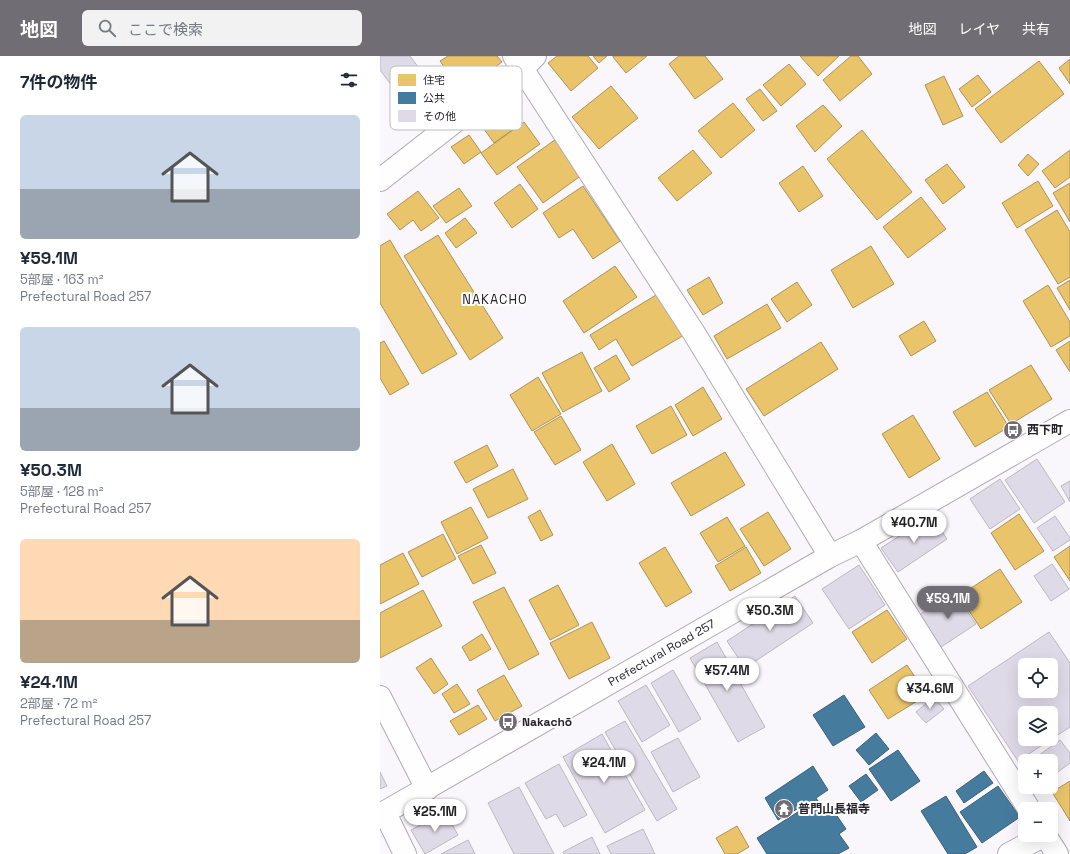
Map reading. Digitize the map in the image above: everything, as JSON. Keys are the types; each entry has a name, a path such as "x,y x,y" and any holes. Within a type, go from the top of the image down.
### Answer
{"street":[{"path":"524,60 694,333 830,556"},
{"path":"380,180 440,130"},
{"name":"Prefectural Road 257","path":"382,814 830,556 861,541 1070,421"},
{"path":"861,541 1025,802"},
{"path":"380,698 427,789"},
{"path":"382,814 405,854"},
{"path":"1009,854 1032,842"},
{"path":"1049,842 1057,854"}],"building: 住宅":[{"path":"448,56 497,56 502,62 496,66 444,66 440,61"},
{"path":"557,56 588,56 598,68 571,91 548,63"},
{"path":"593,56 607,56 599,63"},
{"path":"613,56 647,56 626,73"},
{"path":"679,56 705,56 723,79 695,99 669,64"},
{"path":"800,56 839,56 818,76"},
{"path":"851,56 858,56 872,74 840,101 823,80"},
{"path":"1070,59 1070,84 1059,68"},
{"path":"1039,61 1064,94 1001,143 975,109"},
{"path":"789,64 806,84 781,106 763,85"},
{"path":"978,75 991,92 972,107 959,89"},
{"path":"944,76 963,116 943,125 925,85"},
{"path":"611,86 638,118 599,149 572,117"},
{"path":"760,89 777,111 763,121 746,99"},
{"path":"733,103 755,130 721,158 698,131"},
{"path":"823,105 842,126 815,152 796,126"},
{"path":"524,122 540,144 497,175 481,153 513,130 522,130 522,123"},
{"path":"485,130 512,130 494,143"},
{"path":"862,130 912,192 877,220 827,159"},
{"path":"469,135 481,152 464,164 451,147"},
{"path":"556,139 582,175 543,203 517,167"},
{"path":"693,150 712,173 677,201 658,178"},
{"path":"1070,150 1070,177 1055,188 1042,171"},
{"path":"1028,154 1039,164 1028,176 1018,165"},
{"path":"947,164 965,187 943,204 925,180"},
{"path":"803,166 823,196 799,212 779,183"},
{"path":"1038,181 1053,206 1017,228 1002,203"},
{"path":"1070,183 1070,222 1053,193"},
{"path":"520,184 538,209 512,228 494,203"},
{"path":"583,186 620,241 593,259 573,229 559,238 543,213"},
{"path":"459,188 472,206 446,223 433,206"},
{"path":"418,191 439,218 421,231 413,220 400,230 387,214"},
{"path":"921,197 946,229 908,258 883,227"},
{"path":"1057,210 1070,232 1070,277 1058,284 1025,230"},
{"path":"465,218 477,233 456,248 445,233"},
{"path":"438,235 503,338 470,360 404,256"},
{"path":"390,240 457,354 422,374 380,303 380,246"},
{"path":"871,246 894,284 853,308 831,270"},
{"path":"615,266 637,297 584,333 563,301"},
{"path":"709,277 723,303 703,315 687,290"},
{"path":"1070,280 1070,310 1057,288"},
{"path":"797,282 812,305 787,322 771,299"},
{"path":"1048,285 1070,322 1070,336 1051,347 1023,301"},
{"path":"661,292 686,334 632,366 616,339 599,350 590,335"},
{"path":"767,304 781,328 727,359 714,336"},
{"path":"924,321 936,341 911,356 899,336"},
{"path":"384,341 409,384 390,395 380,378 380,343"},
{"path":"1070,341 1070,372 1056,350"},
{"path":"821,342 838,369 764,416 746,389"},
{"path":"582,352 602,391 563,412 542,373"},
{"path":"616,355 630,379 609,392 594,368"},
{"path":"1031,365 1052,399 1011,424 989,390"},
{"path":"538,377 561,414 532,431 510,395"},
{"path":"703,387 722,419 693,436 675,405"},
{"path":"987,392 1009,427 975,447 953,412"},
{"path":"671,406 687,435 652,454 636,426"},
{"path":"913,415 940,459 909,478 882,434"},
{"path":"561,416 581,450 555,465 534,432"},
{"path":"612,444 635,484 607,501 583,462"},
{"path":"487,445 498,466 466,483 454,462"},
{"path":"725,452 745,485 691,516 671,483"},
{"path":"513,469 528,499 488,518 473,489"},
{"path":"471,507 488,538 457,554 441,522"},
{"path":"540,510 553,535 541,541 528,517"},
{"path":"768,512 791,549 764,566 740,529"},
{"path":"1019,514 1044,551 1015,570 991,533"},
{"path":"727,517 745,546 718,562 700,533"},
{"path":"443,534 456,559 422,577 408,552"},
{"path":"481,545 496,573 473,584 458,556"},
{"path":"1070,546 1070,581 1054,557"},
{"path":"665,547 692,592 666,607 639,563"},
{"path":"746,547 761,573 730,591 715,566"},
{"path":"403,553 419,584 380,604 380,565"},
{"path":"1000,569 1022,602 981,629 959,596"},
{"path":"558,585 579,625 550,640 529,600"},
{"path":"504,587 539,654 509,670 473,602"},
{"path":"423,590 442,626 380,658 380,613"},
{"path":"887,610 907,639 872,663 852,632"},
{"path":"592,622 610,658 569,679 550,643"},
{"path":"482,634 491,649 470,661 462,647"},
{"path":"431,658 448,684 434,694 416,668"},
{"path":"907,665 927,695 888,719 869,690"},
{"path":"504,675 522,706 495,721 477,690"},
{"path":"457,684 470,704 454,713 442,694"},
{"path":"478,705 487,719 459,735 450,721"},
{"path":"1070,781 1070,821 1053,794 1058,794 1058,788"},
{"path":"737,826 749,847 737,854 725,854 716,838"}],"building: 公共":[{"path":"844,695 865,727 833,746 813,715"},
{"path":"876,733 889,749 869,765 856,750"},
{"path":"898,750 920,781 891,801 869,769"},
{"name":"普門山長福寺","path":"813,766 828,790 816,798 825,811 831,807 846,829 839,834 849,848 838,854 767,854 757,838 812,803 811,801 778,820 765,798"},
{"path":"984,771 993,783 964,803 956,791"},
{"path":"866,774 878,790 861,802 849,786"},
{"path":"998,786 1018,814 1018,818 982,843 960,812"},
{"path":"946,796 977,847 965,854 948,854 921,811"}],"building: その他":[{"path":"380,56 410,56 417,66 390,66 390,83 380,70"},
{"path":"1037,459 1065,502 1034,523 1005,480"},
{"path":"1000,479 1020,509 990,529 970,499"},
{"path":"1070,481 1070,502 1061,486"},
{"path":"931,515 947,539 898,572 881,548"},
{"path":"1055,516 1070,540 1053,551 1037,528"},
{"path":"1052,564 1069,589 1051,601 1034,576"},
{"path":"859,565 885,605 849,629 822,589"},
{"path":"954,592 976,624 941,647 919,615"},
{"path":"795,596 813,623 745,668 727,641"},
{"path":"1049,632 1070,663 1070,727 1058,735 1058,706 1018,706 1018,746 1041,746 1029,754 1018,754 1018,761 968,686"},
{"path":"717,642 765,727 738,742 690,658"},
{"path":"673,670 701,719 679,732 651,683"},
{"path":"646,685 670,725 642,742 618,701"},
{"path":"934,697 944,709 926,723 916,712"},
{"path":"625,721 677,809 657,821 605,732"},
{"path":"602,734 645,810 605,833 563,757"},
{"path":"678,738 700,777 673,792 651,752"},
{"path":"1060,740 1070,753 1070,763 1058,772 1058,754 1041,754 1052,746 1058,746 1058,741"},
{"path":"559,764 587,815 564,827 556,814 546,819 525,783"},
{"path":"380,772 387,786 380,789"},
{"path":"519,787 554,854 514,854 488,803"},
{"path":"445,812 458,835 425,854 411,830"},
{"path":"643,829 655,854 611,854 607,846"},
{"path":"592,837 600,854 564,854 563,852"},
{"path":"468,840 475,854 441,854"}],"place":[{"name":"西下町","path":"1013,430"},
{"name":"Nakachō","path":"508,722"},
{"name":"普門山長福寺","path":"784,809"}],"district":[{"name":"NAKACHO","path":"495,299"}]}
